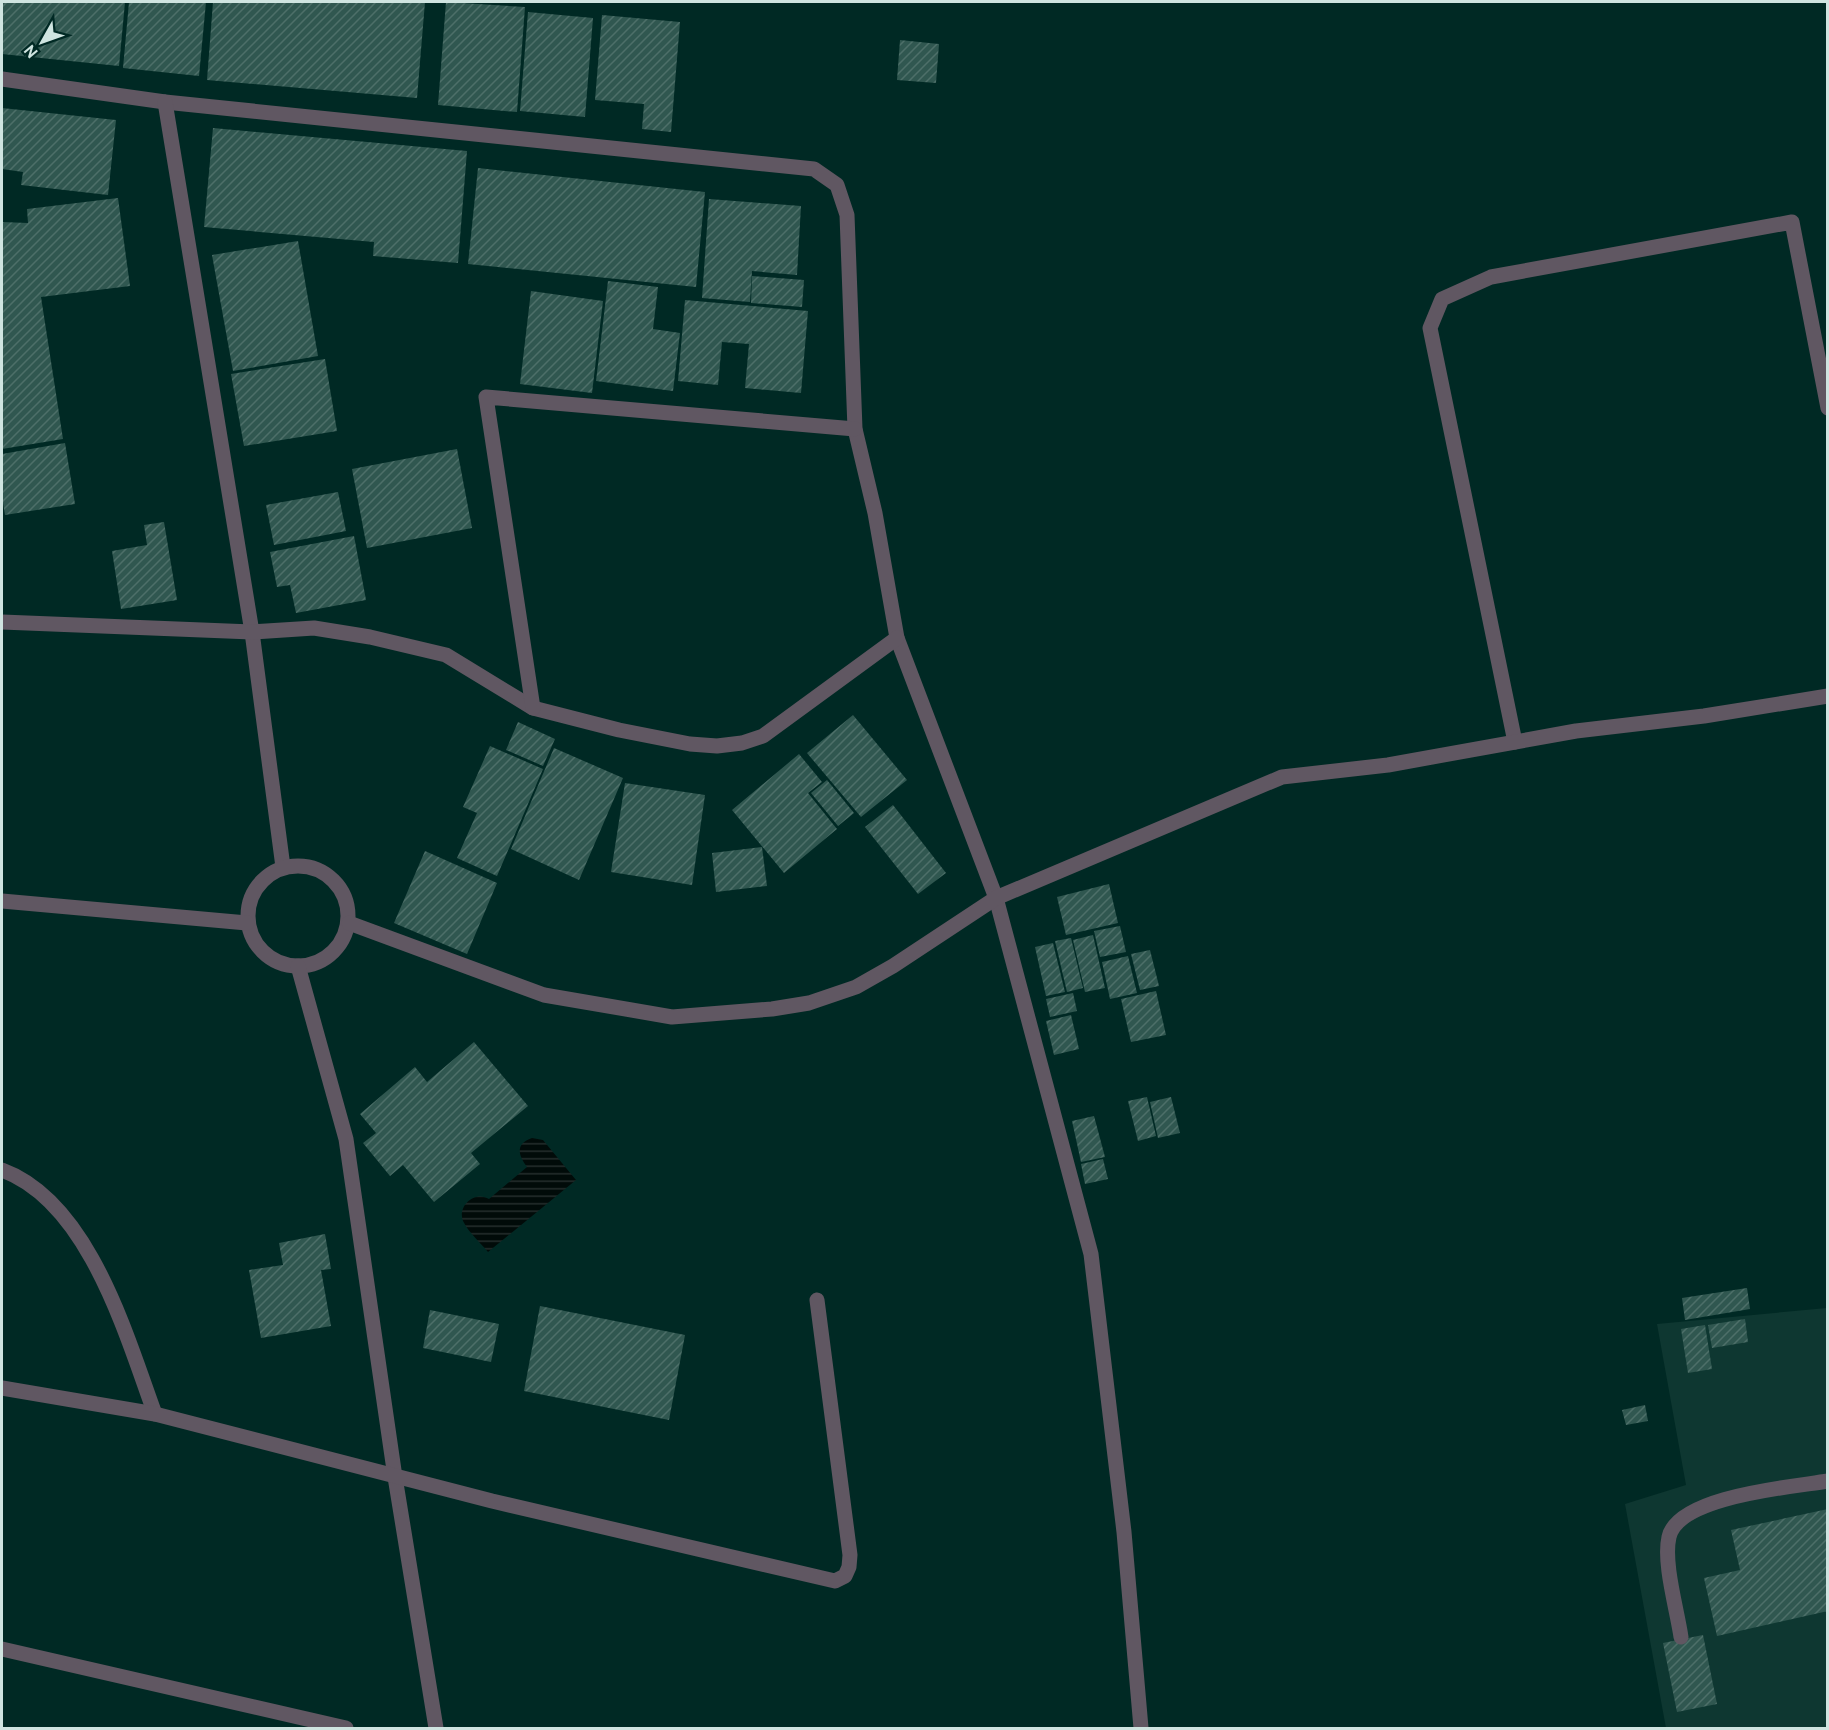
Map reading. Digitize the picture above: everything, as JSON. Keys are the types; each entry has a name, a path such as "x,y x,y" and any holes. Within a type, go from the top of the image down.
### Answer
{"street":[{"path":"2,79 165,102 814,168 837,185 847,214 855,429 875,513 897,638 996,898 1090,1254 1124,1532 1142,1728"},
{"path":"165,102 252,632 283,867"},
{"path":"1515,742 1430,328 1442,299 1491,277 1792,222 1827,408"},
{"path":"532,708 486,397 855,429"},
{"path":"2,622 252,632 314,628 370,637 447,655 532,708 619,730 690,744 717,746 742,743 763,736 897,638"},
{"path":"349,923 544,995 672,1017 772,1009 809,1003 856,987 893,966 996,898 1281,777 1388,765 1576,731 1704,716 1827,696"},
{"path":"299,865 316,868 331,877 342,890 348,906 349,923 344,937 326,958 313,964 298,966 284,964 271,958 260,949 247,923 251,895 270,873 283,867 299,865"},
{"path":"2,901 247,923"},
{"path":"298,966 346,1139 395,1477 436,1728"},
{"path":"2,1170 33,1186 53,1206 97,1267 110,1292 155,1414"},
{"path":"2,1388 155,1414 492,1502 835,1581 845,1576 849,1567 850,1555 817,1300"},
{"path":"1681,1637 1668,1557 1669,1535 1676,1522 1692,1511 1720,1500 1827,1481"},
{"path":"2,1649 346,1728"}],"shaded area":[{"path":"532,1138 543,1140 576,1180 488,1252 465,1225 463,1210 473,1198 489,1199 527,1167 520,1150 523,1143"},
{"path":"1827,1308 1827,1728 1666,1728 1625,1504 1686,1485 1657,1324"}],"building":[{"path":"2,2 125,2 119,66 2,54"},
{"path":"129,2 206,2 199,76 123,68"},
{"path":"213,2 425,2 417,98 207,80"},
{"path":"446,2 525,7 517,112 438,105"},
{"path":"528,12 593,18 585,117 520,111"},
{"path":"602,15 680,22 671,132 642,129 644,104 595,100"},
{"path":"900,40 939,44 936,83 897,80"},
{"path":"2,108 116,120 108,195 21,185 23,172 2,169"},
{"path":"213,128 467,151 458,263 373,256 374,242 204,227"},
{"path":"478,168 705,192 696,287 468,264"},
{"path":"118,198 130,286 41,297 63,439 2,449 2,222 28,223 27,209"},
{"path":"709,199 801,206 797,275 752,271 750,302 702,298"},
{"path":"298,241 318,356 233,371 212,255"},
{"path":"752,276 804,280 802,307 751,303"},
{"path":"608,281 658,287 653,329 680,333 673,391 596,381"},
{"path":"531,291 603,301 592,393 520,384"},
{"path":"685,300 808,311 801,393 745,388 749,344 722,342 718,385 678,381"},
{"path":"325,359 337,431 244,446 231,374"},
{"path":"65,443 75,504 5,515 2,497 2,454"},
{"path":"457,449 472,528 367,548 352,469"},
{"path":"338,492 346,531 274,545 266,505"},
{"path":"164,522 177,600 121,609 112,551 147,545 144,525"},
{"path":"354,536 366,600 296,613 290,585 277,587 270,552"},
{"path":"853,715 907,780 861,817 807,753"},
{"path":"518,722 555,739 543,766 506,750"},
{"path":"490,746 543,769 497,876 457,858 477,813 463,807"},
{"path":"554,748 623,778 579,880 511,849"},
{"path":"799,754 822,782 808,793 837,829 784,873 732,810"},
{"path":"827,780 854,813 838,826 811,793"},
{"path":"625,783 705,795 692,885 611,872"},
{"path":"893,805 946,873 918,894 865,827"},
{"path":"762,847 767,886 716,892 712,853"},
{"path":"425,851 497,883 467,954 394,923"},
{"path":"1109,884 1118,923 1066,935 1057,897"},
{"path":"1120,926 1126,952 1100,957 1094,931"},
{"path":"1093,935 1105,988 1085,992 1073,940"},
{"path":"1071,938 1083,988 1067,992 1055,941"},
{"path":"1053,943 1065,992 1046,996 1035,947"},
{"path":"1150,950 1159,986 1140,990 1131,954"},
{"path":"1128,956 1137,993 1110,999 1102,962"},
{"path":"1156,991 1166,1035 1131,1042 1121,999"},
{"path":"1073,993 1077,1011 1050,1017 1046,999"},
{"path":"1071,1015 1079,1049 1054,1055 1046,1021"},
{"path":"474,1042 528,1106 471,1153 480,1164 434,1202 403,1165 390,1176 363,1143 376,1133 360,1114 415,1067 427,1082"},
{"path":"1147,1097 1156,1136 1138,1141 1128,1101"},
{"path":"1171,1097 1180,1133 1158,1138 1150,1102"},
{"path":"1094,1116 1105,1157 1081,1162 1072,1121"},
{"path":"1103,1159 1108,1179 1085,1184 1081,1164"},
{"path":"325,1234 331,1269 321,1270 331,1326 261,1338 249,1270 283,1265 279,1243"},
{"path":"1747,1288 1750,1309 1685,1320 1682,1298"},
{"path":"540,1306 685,1335 669,1420 524,1391"},
{"path":"430,1310 499,1324 491,1362 423,1348"},
{"path":"1745,1319 1748,1342 1712,1348 1708,1325"},
{"path":"1705,1325 1712,1369 1688,1373 1681,1329"},
{"path":"1645,1405 1648,1421 1626,1425 1622,1410"},
{"path":"1828,1509 1828,1611 1717,1636 1704,1578 1740,1570 1731,1530"},
{"path":"1703,1635 1717,1704 1677,1712 1663,1643"}]}
